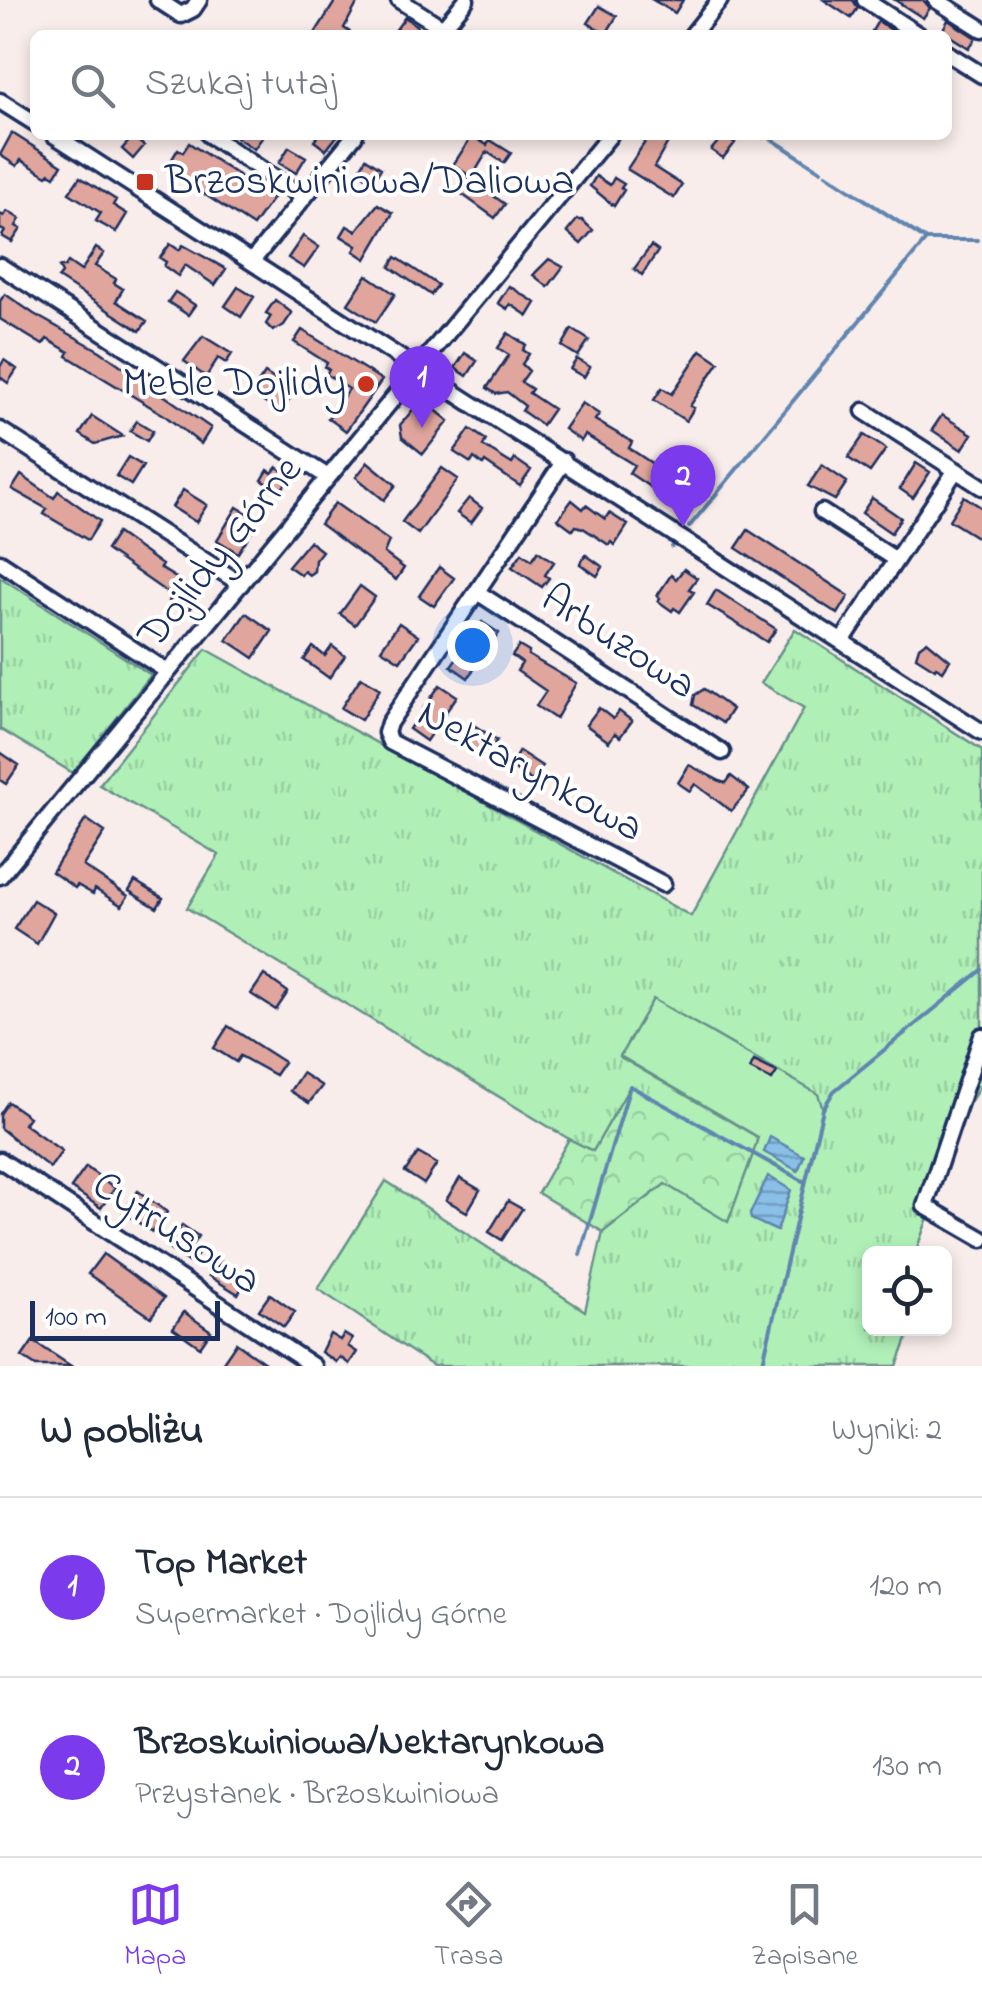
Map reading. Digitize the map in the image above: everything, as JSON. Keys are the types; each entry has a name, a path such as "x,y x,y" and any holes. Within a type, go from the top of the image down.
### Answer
{"street":[{"path":"158,0 181,15 193,10 199,0"},
{"path":"398,0 437,30"},
{"path":"442,30 466,0"},
{"path":"696,30 720,0"},
{"path":"865,0 911,30"},
{"path":"936,0 982,29"},
{"path":"952,56 982,76"},
{"path":"0,102 30,120"},
{"path":"62,140 982,732"},
{"path":"217,140 304,197"},
{"path":"252,262 351,140"},
{"name":"Dojlidy Górne","path":"0,876 606,140"},
{"path":"0,266 328,478"},
{"path":"864,410 982,487"},
{"path":"0,430 241,584"},
{"name":"Nektarynkowa","path":"564,461 386,733 390,742 663,884"},
{"path":"842,641 956,470"},
{"path":"822,512 896,560"},
{"path":"0,562 168,672"},
{"name":"Arbuzowa","path":"476,592 722,752"},
{"path":"982,1036 925,1206 982,1239"},
{"name":"Cytrusowa","path":"0,1160 313,1366"}],"green space":[{"path":"0,577 151,675 73,773 0,729"},
{"path":"795,629 982,750 982,1083 969,1104 918,1246 862,1246 862,1336 908,1336 897,1366 433,1366 318,1289 386,1181 585,1311 603,1232 665,1184 753,1154 593,1152 187,908 219,855 99,785 206,649 691,916 804,708 761,683","holes":["620,1057 823,1110 818,1127 759,1138"]},
{"path":"653,999 818,1094 823,1109 805,1183 753,1154 758,1137 620,1056"},
{"path":"630,1086 753,1154 728,1222 665,1184 603,1232 538,1193 569,1139 593,1151"}],"water":[{"path":"770,1137 804,1156 798,1171 764,1152"},
{"path":"768,1176 791,1190 777,1231 751,1219 750,1214"}],"building":[{"path":"336,0 359,0 344,28 347,30 317,30"},
{"path":"653,0 683,0 675,13"},
{"path":"824,0 853,0 858,8 851,18"},
{"path":"895,0 923,0 930,8 923,18"},
{"path":"599,6 617,16 608,30 588,23"},
{"path":"405,17 417,26 416,30 396,30"},
{"path":"948,20 976,38 969,48 952,37 952,30 943,30"},
{"path":"878,21 892,30 873,30"},
{"path":"12,133 62,165 55,176 47,176 21,160 17,166 0,155"},
{"path":"130,140 144,146 133,159 122,149"},
{"path":"240,140 260,140 254,149"},
{"path":"315,140 334,140 326,150"},
{"path":"469,140 487,145 490,140 511,153 504,163 487,152 472,177 453,165"},
{"path":"642,140 669,140 654,167 682,185 674,198 627,169 645,142"},
{"path":"720,140 735,143 723,158 711,150"},
{"path":"189,143 273,198 253,226 166,169 178,149 183,152"},
{"path":"289,147 306,157 296,173 279,163"},
{"path":"366,158 381,168 373,181 358,172"},
{"path":"465,176 505,204 495,218 456,190"},
{"path":"596,176 610,185 614,178 624,184 614,206 590,186"},
{"path":"80,177 116,200 113,205 127,214 116,232 96,221 101,213 69,193"},
{"path":"378,204 393,213 366,259 354,251 357,246 341,236 347,226 356,231"},
{"path":"7,211 20,219 16,226 21,229 12,242 2,236 5,231 0,229 0,214 4,216"},
{"path":"577,220 593,230 581,244 567,232"},
{"path":"303,236 319,247 304,268 288,258"},
{"path":"170,244 179,250 183,245 226,269 215,285 185,265 178,276 160,258"},
{"path":"651,246 658,251 642,275 634,269"},
{"path":"96,248 104,253 95,266 116,279 114,283 123,289 116,301 147,321 140,331 58,278 62,273 59,267 68,262 81,271"},
{"path":"396,257 438,285 431,295 390,267"},
{"path":"549,259 563,267 548,287 533,275"},
{"path":"367,275 395,294 376,322 348,304"},
{"path":"509,286 536,303 528,316 510,304 507,309 498,303"},
{"path":"238,287 254,297 241,317 225,306"},
{"path":"175,292 195,305 188,315 168,302"},
{"path":"5,294 100,351 211,428 201,444 164,415 67,356 69,352 47,339 43,345 0,319 0,301"},
{"path":"275,300 292,313 284,325 273,331 266,324 271,316 266,313"},
{"path":"572,329 589,340 578,356 562,346"},
{"path":"302,330 382,380 346,431 328,418 349,389 326,374 327,363 294,342"},
{"path":"508,333 526,345 523,350 529,354 522,364 529,371 521,382 532,389 529,393 553,409 542,425 522,411 525,406 507,392 496,394 487,388 509,355 498,348"},
{"path":"203,336 232,354 226,363 218,358 206,377 184,361"},
{"path":"701,350 719,362 690,406 694,408 686,421 654,400 662,388 672,394"},
{"path":"465,353 477,361 467,376 455,368"},
{"path":"577,359 590,367 584,377 570,369"},
{"path":"4,360 17,369 8,383 0,377"},
{"path":"265,373 294,392 281,413 251,394"},
{"path":"422,399 449,421 423,454 402,437 400,425"},
{"path":"582,403 599,414 595,420 632,442 629,448 662,470 650,487 629,473 634,465 585,435 581,441 564,429"},
{"path":"942,415 972,434 962,450 932,430"},
{"path":"92,416 123,436 95,444 80,434"},
{"path":"137,421 153,431 147,441 130,431"},
{"path":"470,429 486,440 483,446 512,464 515,459 531,470 520,486 485,462 483,465 474,458 471,463 454,452"},
{"path":"864,435 886,449 870,472 848,458"},
{"path":"128,457 143,466 131,485 116,476"},
{"path":"368,462 396,485 384,500 356,477"},
{"path":"916,463 930,472 913,498 900,489"},
{"path":"822,465 847,482 835,500 808,486"},
{"path":"277,467 291,476 280,492 262,480 268,470 272,473"},
{"path":"442,468 458,479 418,534 402,522"},
{"path":"21,475 54,498 58,491 100,521 88,540 12,489"},
{"path":"183,490 207,505 196,522 172,507"},
{"path":"964,496 982,508 982,532 978,538 949,520"},
{"path":"469,498 482,508 471,523 457,513"},
{"path":"872,498 901,518 891,533 862,513"},
{"path":"572,500 605,519 609,513 628,525 615,545 583,528 576,526 573,530 558,519"},
{"path":"335,503 389,541 384,553 404,568 396,580 320,524"},
{"path":"237,507 259,520 238,553 217,540"},
{"path":"748,530 849,596 838,614 736,548"},
{"path":"117,533 162,565 160,568 200,593 187,613 169,601 172,596 106,550"},
{"path":"309,541 322,551 315,560 314,571 301,575 288,566"},
{"path":"538,551 554,562 542,587 512,567 522,553 532,560"},
{"path":"586,555 603,567 597,576 580,564"},
{"path":"439,567 454,578 434,606 419,596"},
{"path":"684,569 697,578 689,589 694,592 680,612 674,608 672,611 657,596 671,575 676,579"},
{"path":"360,586 375,597 355,625 340,614"},
{"path":"716,590 776,629 767,642 707,605"},
{"path":"246,613 272,631 254,658 227,640"},
{"path":"482,622 499,633 468,678 451,666"},
{"path":"399,623 418,636 400,661 381,649"},
{"path":"927,641 950,660 943,671 916,657 919,647"},
{"path":"332,646 345,656 329,678 304,660 313,647 325,656"},
{"path":"519,646 576,683 556,719 536,706 546,691 517,671 522,663 512,656"},
{"path":"361,677 380,689 361,720 341,708"},
{"path":"440,685 457,696 426,741 409,729"},
{"path":"704,689 732,709 723,723 693,705 695,695"},
{"path":"599,708 613,719 619,711 632,721 620,737 615,733 609,742 586,725"},
{"path":"472,724 497,740 486,757 461,742"},
{"path":"519,751 542,766 532,781 510,766"},
{"path":"0,752 19,765 6,784 0,780"},
{"path":"689,765 722,782 726,783 731,776 749,790 731,811 695,784 690,791 678,783"},
{"path":"86,819 105,832 83,866 128,896 122,906 95,889 93,894 77,885 75,888 52,872"},
{"path":"135,881 163,898 157,908 129,891"},
{"path":"33,900 54,913 37,944 14,929"},
{"path":"264,975 288,992 276,1010 251,994"},
{"path":"228,1026 284,1062 275,1075 240,1056 236,1062 214,1048"},
{"path":"754,1061 777,1072 772,1080 750,1069"},
{"path":"302,1073 322,1086 309,1103 290,1091"},
{"path":"8,1102 29,1117 24,1124 62,1151 50,1168 0,1128 0,1114"},
{"path":"418,1153 437,1164 424,1184 405,1172"},
{"path":"86,1167 115,1188 101,1208 71,1188"},
{"path":"460,1178 480,1190 467,1212 446,1200"},
{"path":"138,1191 167,1212 152,1232 123,1212"},
{"path":"508,1201 522,1209 502,1240 489,1232"},
{"path":"182,1225 198,1236 192,1245 201,1250 191,1264 167,1248"},
{"path":"103,1254 164,1298 151,1317 88,1274"},
{"path":"222,1262 248,1279 238,1294 209,1276"},
{"path":"270,1294 295,1312 284,1327 259,1310"},
{"path":"184,1312 211,1331 200,1347 173,1328"},
{"path":"330,1334 340,1340 344,1334 352,1339 348,1346 357,1352 349,1364 340,1357 336,1362 321,1352"},
{"path":"33,1341 71,1366 36,1366 22,1357"},
{"path":"236,1343 269,1366 228,1366 223,1362"}],"waterway":[{"path":"773,140 821,171"},
{"path":"826,174 926,240"},
{"path":"689,527 926,240 977,240"},
{"path":"672,547 675,543"},
{"path":"762,1366 823,1109 834,1091 982,970"},
{"path":"580,1255 630,1086 805,1182"}],"place":[{"name":"Brzoskwiniowa/Daliowa","path":"145,182"},
{"name":"Meble Dojlidy","path":"366,384"},
{"name":"Top Market","path":"422,428"},
{"name":"Brzoskwiniowa/Nektarynkowa","path":"683,527"}]}
